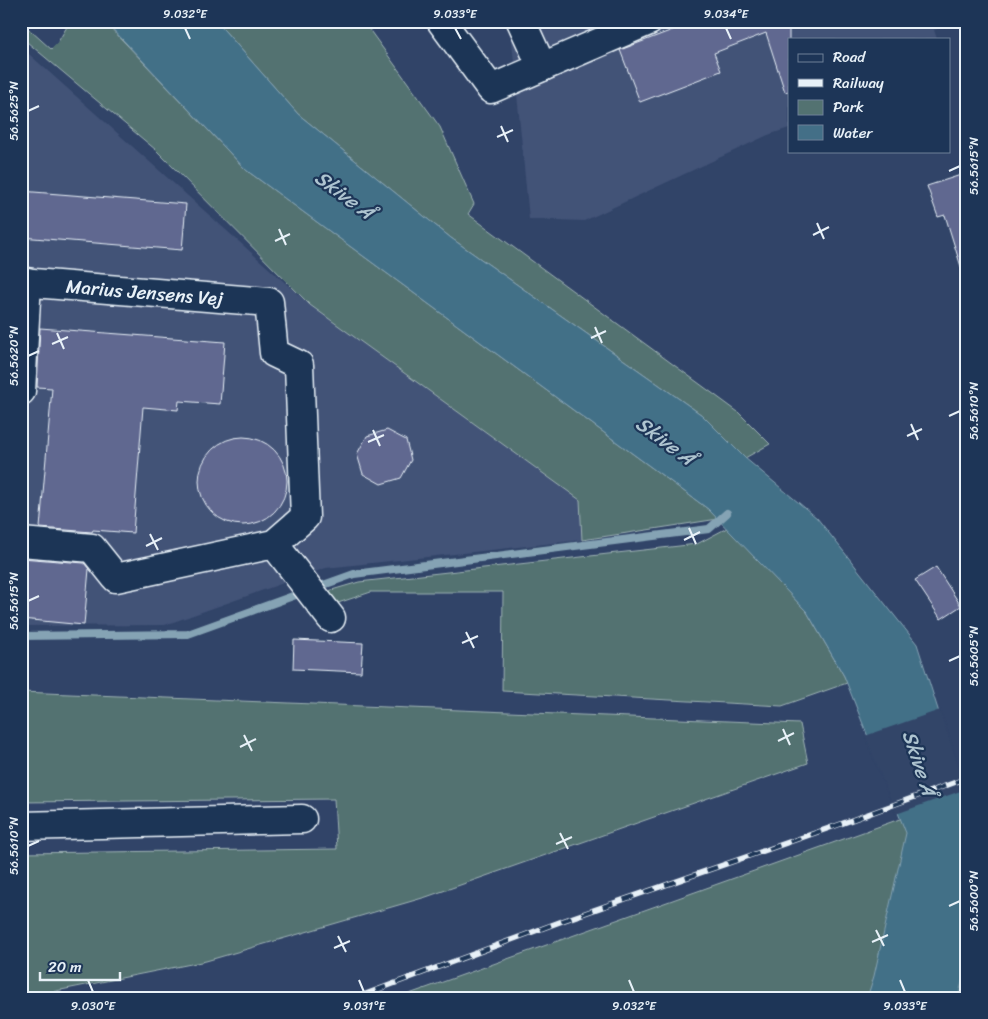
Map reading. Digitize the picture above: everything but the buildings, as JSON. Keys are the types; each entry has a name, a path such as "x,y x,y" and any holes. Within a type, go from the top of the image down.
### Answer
{"street":[{"path":"440,21 490,89 542,68 597,31 649,21"},
{"path":"521,21 542,68"},
{"path":"21,391 24,282"},
{"name":"Marius Jensens Vej","path":"24,282 269,302 274,353 299,365 305,517 281,553"},
{"path":"21,542 92,548 116,578 281,553 332,618"},
{"path":"21,826 302,819"}],"shaded area":[{"path":"510,21 963,21 934,30 937,38 788,38 788,128 768,135 584,221 529,219"},
{"path":"21,47 310,305 581,500 582,540 326,568 165,625 21,626"}],"green space":[{"path":"216,21 363,21 440,127 474,204 468,214 738,412 770,444 745,458 702,415 451,238 298,114"},
{"path":"21,22 51,49 58,42 68,25 107,24 246,170 708,509 718,519 582,540 580,500 310,305 156,150 21,37"},
{"path":"727,528 807,612 847,683 782,706 502,691 503,592 371,592 335,604 325,592 359,582 697,544"},
{"path":"21,692 800,724 808,763 426,897 206,961 21,998 21,853 337,849 334,799 21,802"},
{"path":"967,795 967,998 398,998"}],"water":[{"name":"Skive Å","path":"105,21 216,21 298,114 451,238 702,415 745,458 817,518 917,644 967,800 967,962 958,998 867,998 874,976 906,833 844,676 807,612 708,509 246,170"}],"pier":[{"path":"940,710 966,789 896,814 865,736"}],"waterway":[{"path":"315,588 354,574 709,529 727,513"},
{"path":"21,636 188,634 304,592"}],"railway":[{"path":"355,998 565,920 967,778"}]}
